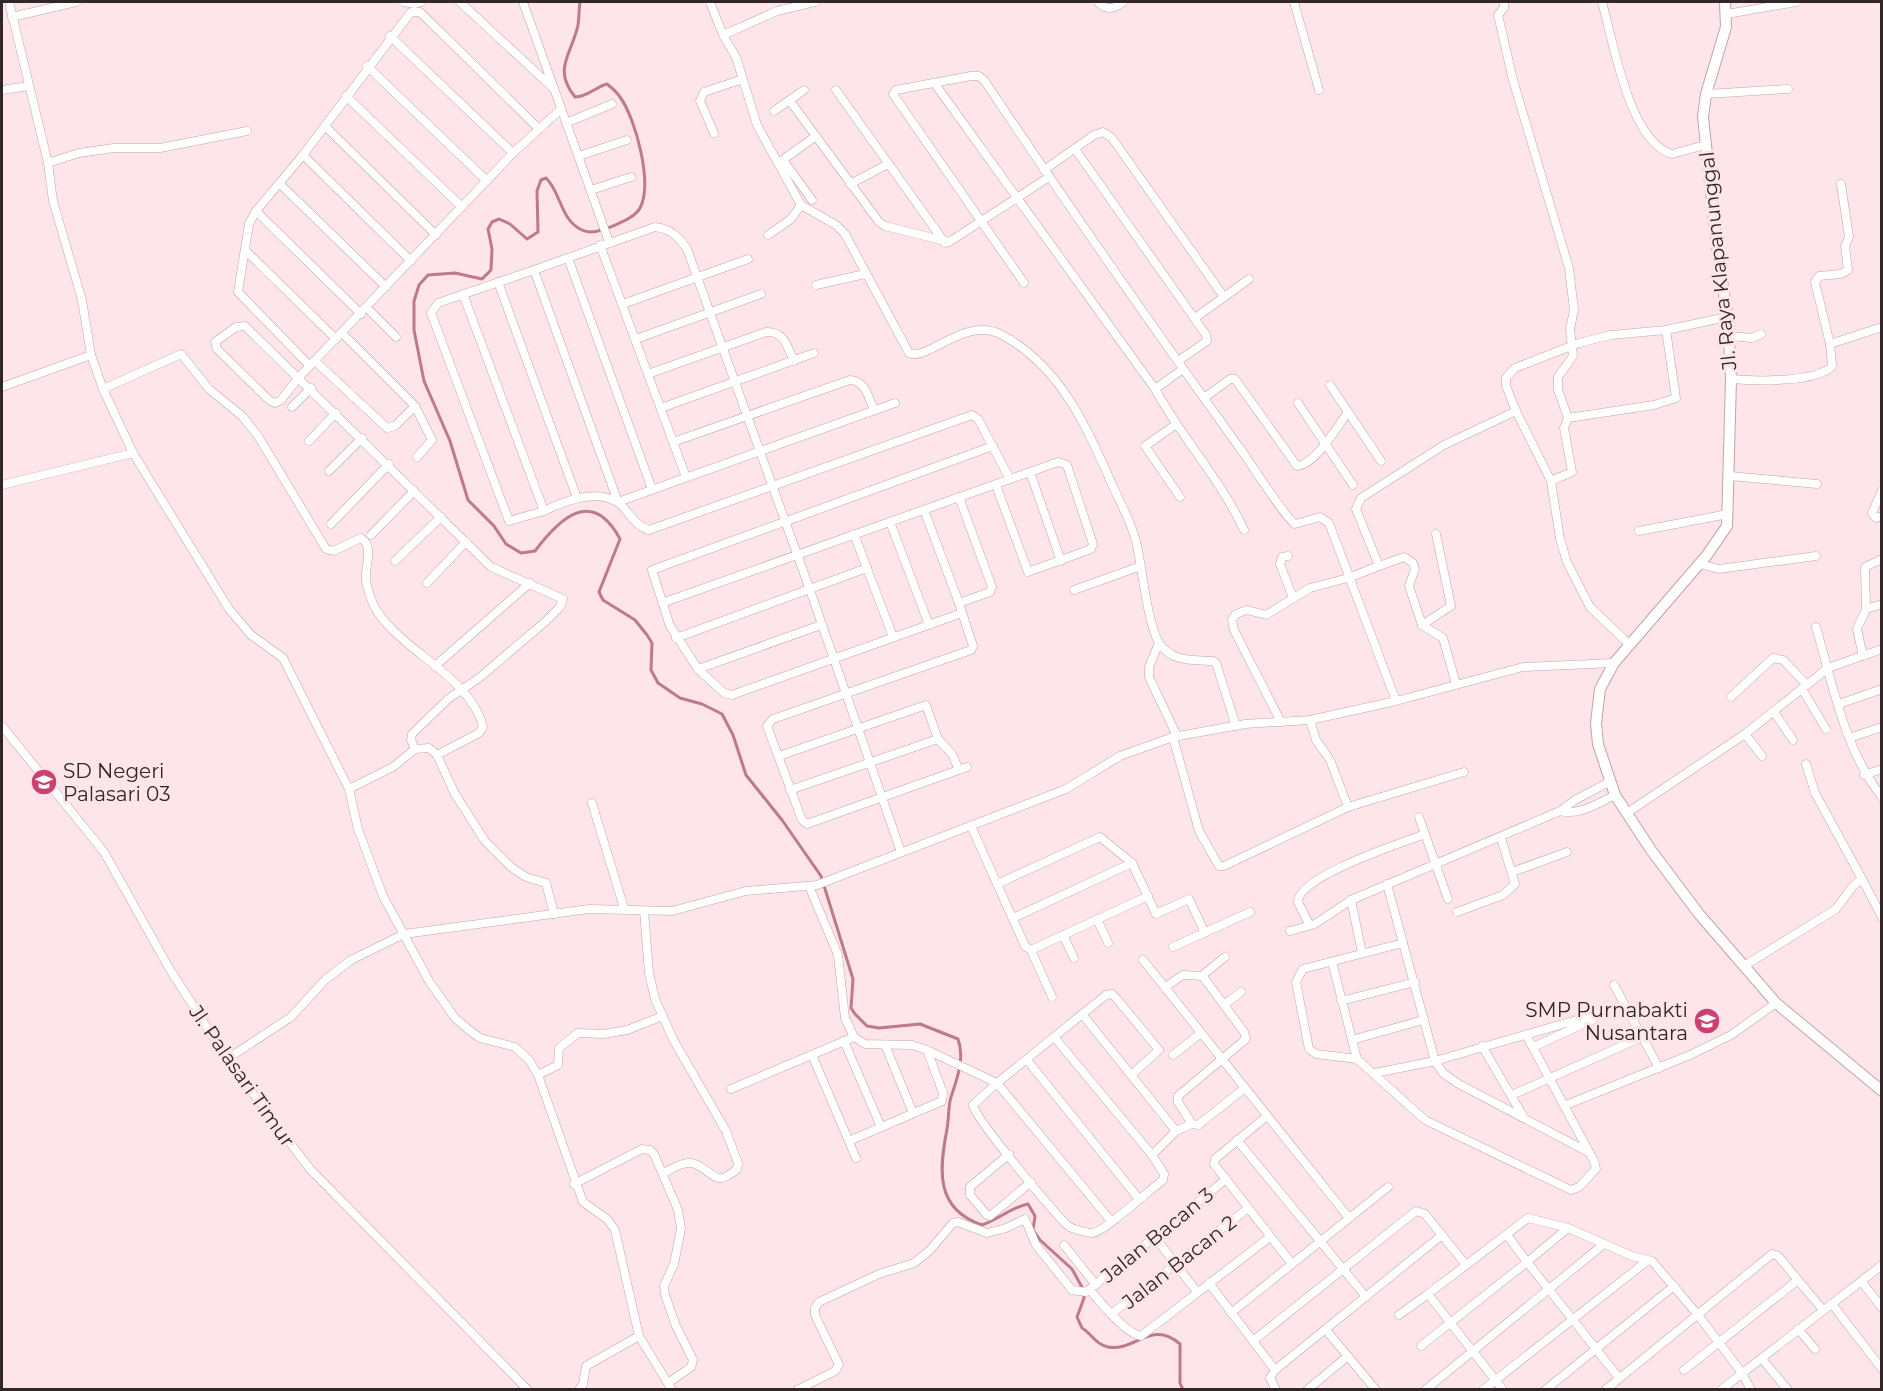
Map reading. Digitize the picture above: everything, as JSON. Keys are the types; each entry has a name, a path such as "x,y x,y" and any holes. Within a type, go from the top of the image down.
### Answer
{"street":[{"path":"9,2 48,163 53,201 82,300 91,355 102,389 133,453 229,609 251,635 283,658 349,789 358,829 383,896 429,981 455,1018 480,1038 507,1044 522,1052 538,1075 574,1184 583,1202 607,1219 615,1230 639,1336 670,1386 693,1364 676,1326 664,1287 674,1264 681,1228 678,1210 654,1154 650,1150 642,1149 574,1184"},
{"path":"12,17 76,2"},
{"path":"404,2 417,5 538,128"},
{"path":"460,2 554,89"},
{"path":"523,2 608,238"},
{"path":"710,2 723,35 736,57 751,112 781,160 812,200"},
{"path":"723,35 777,11 815,2"},
{"path":"1098,2 1103,7 1112,9 1123,2"},
{"path":"1294,2 1319,90"},
{"path":"1504,2 1504,8 1498,15 1513,80 1569,268 1574,310 1570,345 1573,356 1558,377 1560,400 1568,418"},
{"path":"1602,2 1621,74 1635,112 1650,140 1672,154 1705,145"},
{"name":"Jl. Raya Klapanunggal","path":"1725,2 1728,14 1702,117 1729,336 1730,476 1727,526 1700,564 1614,663 1600,689 1596,723 1598,744 1615,795 1699,914 1776,1003 1881,1091"},
{"path":"1728,14 1796,2"},
{"path":"416,406 395,426 387,428 240,296 237,287 246,251 249,224 256,211 303,155 390,36 417,5"},
{"path":"390,36 513,153"},
{"path":"368,66 487,181"},
{"path":"1024,283 893,94 896,90 971,76 979,76 984,80 1183,369 1275,496 1288,520 1295,524 1320,517 1329,523 1396,701"},
{"path":"714,133 700,101 701,96 704,92 743,79"},
{"path":"935,84 1155,390 1175,425 1224,494 1244,530"},
{"path":"2,90 29,86"},
{"path":"1706,94 1788,89"},
{"path":"774,111 804,90"},
{"path":"836,90 945,243"},
{"path":"346,96 462,207"},
{"path":"790,100 879,222 945,243 1017,200 1075,149 1103,132 1112,138 1224,297"},
{"path":"566,123 612,104"},
{"path":"416,749 412,734 448,699 479,678 564,603 560,597 491,567 362,438 299,377 245,326 236,327 215,342 217,349 268,400 275,403 281,400 299,377 513,153 560,110"},
{"path":"325,126 436,235"},
{"path":"48,163 79,153 114,148 160,148 247,131"},
{"path":"781,160 816,136"},
{"path":"579,156 627,140"},
{"path":"1075,149 1206,335 1207,341 1178,361"},
{"path":"303,155 411,261"},
{"path":"781,160 801,205 837,225 845,234 909,353 920,355 958,333 990,331 1003,335 1055,379 1092,437 1136,539 1159,643 1149,667 1149,677 1175,736 1199,831 1219,866 1224,866 1347,807 1464,772"},
{"path":"850,184 888,164"},
{"path":"591,190 631,177"},
{"path":"280,184 386,287"},
{"path":"1731,379 1763,382 1823,373 1832,366 1830,344 1815,282 1819,276 1841,274 1848,270 1845,246 1849,237 1841,184"},
{"path":"768,235 792,219 801,205"},
{"path":"256,211 361,314"},
{"path":"895,403 760,450 618,502 603,498 578,498 509,521 431,313 438,303 568,258 600,245 608,238 655,228 665,229 679,237 687,249 760,450 901,852"},
{"path":"600,245 686,477"},
{"path":"246,251 416,406 432,440 417,457"},
{"path":"568,258 652,489"},
{"path":"623,304 748,259"},
{"path":"534,270 618,502 642,527 649,530 972,415 978,419 1010,479"},
{"path":"816,285 865,274"},
{"path":"1195,318 1249,279"},
{"path":"498,282 578,498"},
{"path":"463,294 544,511"},
{"path":"636,339 761,294"},
{"path":"367,308 396,337"},
{"path":"1630,645 1590,607 1567,562 1560,539 1551,481 1506,386 1510,372 1570,345 1611,335 1666,330 1727,317"},
{"path":"1830,344 1881,327"},
{"path":"1551,481 1572,472 1564,428 1564,423 1568,418 1674,401 1676,390 1666,330"},
{"path":"648,374 766,332 776,331 783,337 794,360"},
{"path":"1729,336 1752,338 1761,334"},
{"path":"661,408 814,353"},
{"path":"102,389 182,354 199,378 242,416 258,436 326,549 333,551 361,538 367,542 369,548 366,580 370,599 380,615 400,637 421,652 461,690 481,718 483,727 479,733 437,755"},
{"path":"2,387 91,355"},
{"path":"1155,390 1183,369"},
{"path":"1204,398 1230,379 1235,379 1297,466 1304,465 1326,444 1348,412"},
{"path":"673,442 850,380 857,380 864,386 873,410"},
{"path":"1329,385 1381,461"},
{"path":"292,406 310,388"},
{"path":"1298,403 1353,484"},
{"path":"1379,566 1356,509 1361,498 1444,445 1516,411"},
{"path":"309,441 336,413"},
{"path":"1175,425 1145,446 1180,497"},
{"path":"329,471 362,438"},
{"path":"962,613 732,695 724,693 698,669 676,638 652,574 654,567 993,446"},
{"path":"2,485 133,453"},
{"path":"662,603 1058,462 1067,465 1093,544 1087,551 1031,573 1025,570 996,485"},
{"path":"331,524 388,464"},
{"path":"1030,472 1061,561"},
{"path":"1730,476 1817,484"},
{"path":"1881,490 1872,513 1876,518 1881,516"},
{"path":"371,535 414,491"},
{"path":"959,497 993,587 990,592 959,603"},
{"path":"779,756 857,727 926,705 938,739 963,769 881,796 807,824 802,820 767,726 769,721 844,692 971,650 973,646 959,603 924,510"},
{"path":"1639,531 1728,514"},
{"path":"396,561 441,517"},
{"path":"890,522 929,625"},
{"path":"854,534 893,637"},
{"path":"1422,625 1451,606 1436,534"},
{"path":"427,583 466,542"},
{"path":"1288,556 1282,557 1280,564 1293,598"},
{"path":"1700,564 1719,569 1816,556"},
{"path":"1281,722 1234,630 1232,621 1241,610 1266,615 1310,588 1348,578 1404,557 1413,563 1415,569 1409,586 1422,625 1443,638 1455,684"},
{"path":"1863,656 1857,629 1866,609 1865,567 1881,560"},
{"path":"1074,590 1141,566"},
{"path":"676,638 867,568"},
{"path":"435,666 530,583"},
{"path":"1866,609 1881,604"},
{"path":"698,669 821,625"},
{"path":"1816,627 1849,738 1864,775 1881,797"},
{"path":"1159,643 1179,658 1216,663 1236,726"},
{"path":"1627,813 1745,734 1828,668 1881,649"},
{"path":"1731,697 1773,658 1783,660 1804,687 1826,729"},
{"path":"227,1059 291,1017 325,980 351,960 404,934 554,914 624,908 672,911 746,891 813,886 1066,789 1120,756 1175,736 1236,726 1310,720 1396,701 1522,666 1614,663"},
{"path":"1839,704 1881,689"},
{"path":"1774,712 1793,740"},
{"path":"1310,720 1316,740 1329,760 1347,807"},
{"name":"Jl. Palasari Timur","path":"2,726 104,852 169,968 227,1059 310,1169 528,1389"},
{"path":"1849,738 1881,727"},
{"path":"1745,734 1762,756"},
{"path":"790,790 938,739"},
{"path":"349,789 393,767 416,749 429,748 437,755 455,794 485,841 511,867 526,877 546,883 554,914"},
{"path":"1806,764 1815,793 1881,917"},
{"path":"1864,775 1881,769"},
{"path":"1290,931 1323,921 1351,900 1560,811 1575,800 1609,782"},
{"path":"1560,811 1569,813 1581,811 1615,795"},
{"path":"592,803 624,908"},
{"path":"1419,818 1448,898"},
{"path":"971,826 1025,946 1031,950 1052,997"},
{"path":"1309,924 1298,902 1303,891 1342,866 1425,834"},
{"path":"997,884 1100,837 1132,863 1156,914 1189,899 1205,933"},
{"path":"1457,912 1511,890 1515,884 1501,838"},
{"path":"1512,872 1567,852"},
{"path":"1013,918 1132,863"},
{"path":"1744,966 1836,909 1856,883 1862,879"},
{"path":"1387,884 1435,1061 1443,1072 1457,1083 1590,1153"},
{"path":"813,886 838,955 842,970 845,1018 854,1037 865,1044 912,1045 997,1083 1111,1221"},
{"path":"1031,950 1148,896"},
{"path":"1351,900 1362,953"},
{"path":"644,911 649,973 663,1016 674,1041 726,1131 738,1163 737,1169 723,1178 714,1178 695,1164 685,1163 663,1173"},
{"path":"1173,947 1250,912"},
{"path":"1097,919 1108,943"},
{"path":"1064,935 1074,958"},
{"path":"1403,943 1304,969 1297,977 1310,1049 1316,1054 1357,1059 1425,1120 1564,1189 1571,1190 1579,1187 1596,1169 1566,1106 1526,1035"},
{"path":"1165,987 1183,975 1204,976 1225,957"},
{"path":"1143,960 1350,1218"},
{"path":"1332,962 1357,1059"},
{"path":"1192,1124 1178,1102 1178,1096 1246,1040 1204,976"},
{"path":"1341,1001 1415,982"},
{"path":"1614,985 1659,1068"},
{"path":"1224,1005 1241,992"},
{"path":"1055,1038 1152,1155 1164,1177 1095,1233 1072,1228 1031,1182 974,1109 976,1100 1082,1014 1112,994 1159,1050 1131,1075"},
{"path":"1566,1106 1659,1068 1731,1035 1776,1003"},
{"path":"1533,1047 1625,1006"},
{"path":"1082,1014 1176,1131"},
{"path":"1375,1073 1435,1061 1482,1046 1602,1015"},
{"path":"538,1075 558,1065 559,1048 578,1033 604,1034 627,1030 663,1016"},
{"path":"1352,1040 1423,1020"},
{"path":"1173,1055 1201,1033"},
{"path":"731,1089 854,1037"},
{"path":"1512,1095 1550,1076 1642,1037"},
{"path":"844,1041 880,1127"},
{"path":"885,1045 913,1113"},
{"path":"1482,1046 1523,1116"},
{"path":"849,1141 942,1101 944,1097 927,1050"},
{"path":"812,1055 856,1158"},
{"path":"1027,1060 1139,1198"},
{"path":"1152,1155 1176,1131 1192,1124 1198,1125 1245,1088"},
{"path":"1268,1116 1215,1159 1215,1168 1292,1264"},
{"path":"1237,1140 1366,1297"},
{"path":"1009,1154 970,1187 970,1195 990,1216 1031,1182"},
{"name":"Jalan Bacan 3","path":"1087,1290 1225,1180"},
{"path":"1231,1312 1388,1187"},
{"name":"Jalan Bacan 2","path":"1112,1314 1247,1209"},
{"path":"1253,1341 1416,1211 1425,1214 1466,1265"},
{"path":"1399,1315 1528,1218 1568,1228 1657,1264 1720,1343 1742,1373 1750,1389"},
{"path":"796,1389 813,1387 836,1371 839,1365 814,1315 819,1302 879,1274 914,1263 930,1250 954,1223 958,1222 987,1233 1006,1228 1025,1219 1041,1252 1072,1290 1087,1290"},
{"path":"1421,1346 1568,1228"},
{"path":"1507,1235 1619,1378"},
{"path":"1154,1236 1197,1292"},
{"path":"1276,1389 1270,1377 1275,1370 1442,1236"},
{"path":"1064,1245 1087,1290 1136,1335 1141,1336 1270,1237"},
{"path":"1425,1389 1604,1244"},
{"path":"1605,1389 1772,1254 1778,1256 1823,1310"},
{"path":"1483,1389 1647,1261"},
{"path":"1722,1389 1881,1265"},
{"path":"1684,1370 1798,1280"},
{"path":"1862,1282 1881,1308"},
{"path":"1209,1283 1275,1370"},
{"path":"1545,1389 1674,1286"},
{"path":"1428,1294 1503,1389"},
{"path":"1832,1304 1881,1369"},
{"path":"1798,1329 1815,1349"},
{"path":"1326,1330 1348,1356 1370,1388"},
{"path":"579,1389 583,1384 586,1366 639,1336"},
{"path":"1307,1389 1348,1356"},
{"path":"1762,1359 1788,1389"}],"waterway":[{"path":"580,2 578,25 564,70 565,78 575,97 607,84 620,97 637,135 644,168 644,197 638,211 628,219 602,230 586,231 569,220 546,178 541,180 537,191 538,232 527,239 510,224 499,219 492,222 488,229 492,249 491,270 482,279 455,273 428,275 419,285 414,301 414,330 424,381 450,441 468,500 494,526 506,544 521,553 535,551 555,528 576,513 587,511 598,514 609,523 620,539 599,592 603,600 635,620 647,635 652,643 651,670 658,683 680,698 702,704 722,714 733,735 746,775 782,820 821,876 853,979 851,1008 855,1014 867,1026 879,1028 920,1024 958,1039 961,1054 958,1076 950,1101 942,1159 942,1173 948,1198 967,1218 982,1225 1028,1204 1035,1216 1033,1230 1040,1240 1072,1269 1083,1289 1084,1298 1077,1317 1082,1328 1100,1344 1108,1347 1127,1345 1152,1335 1170,1337 1180,1344 1180,1383 1183,1390"}],"place":[{"name":"SD Negeri Palasari 03","path":"44,782"},
{"name":"SMP Purnabakti Nusantara","path":"1707,1021"}]}
